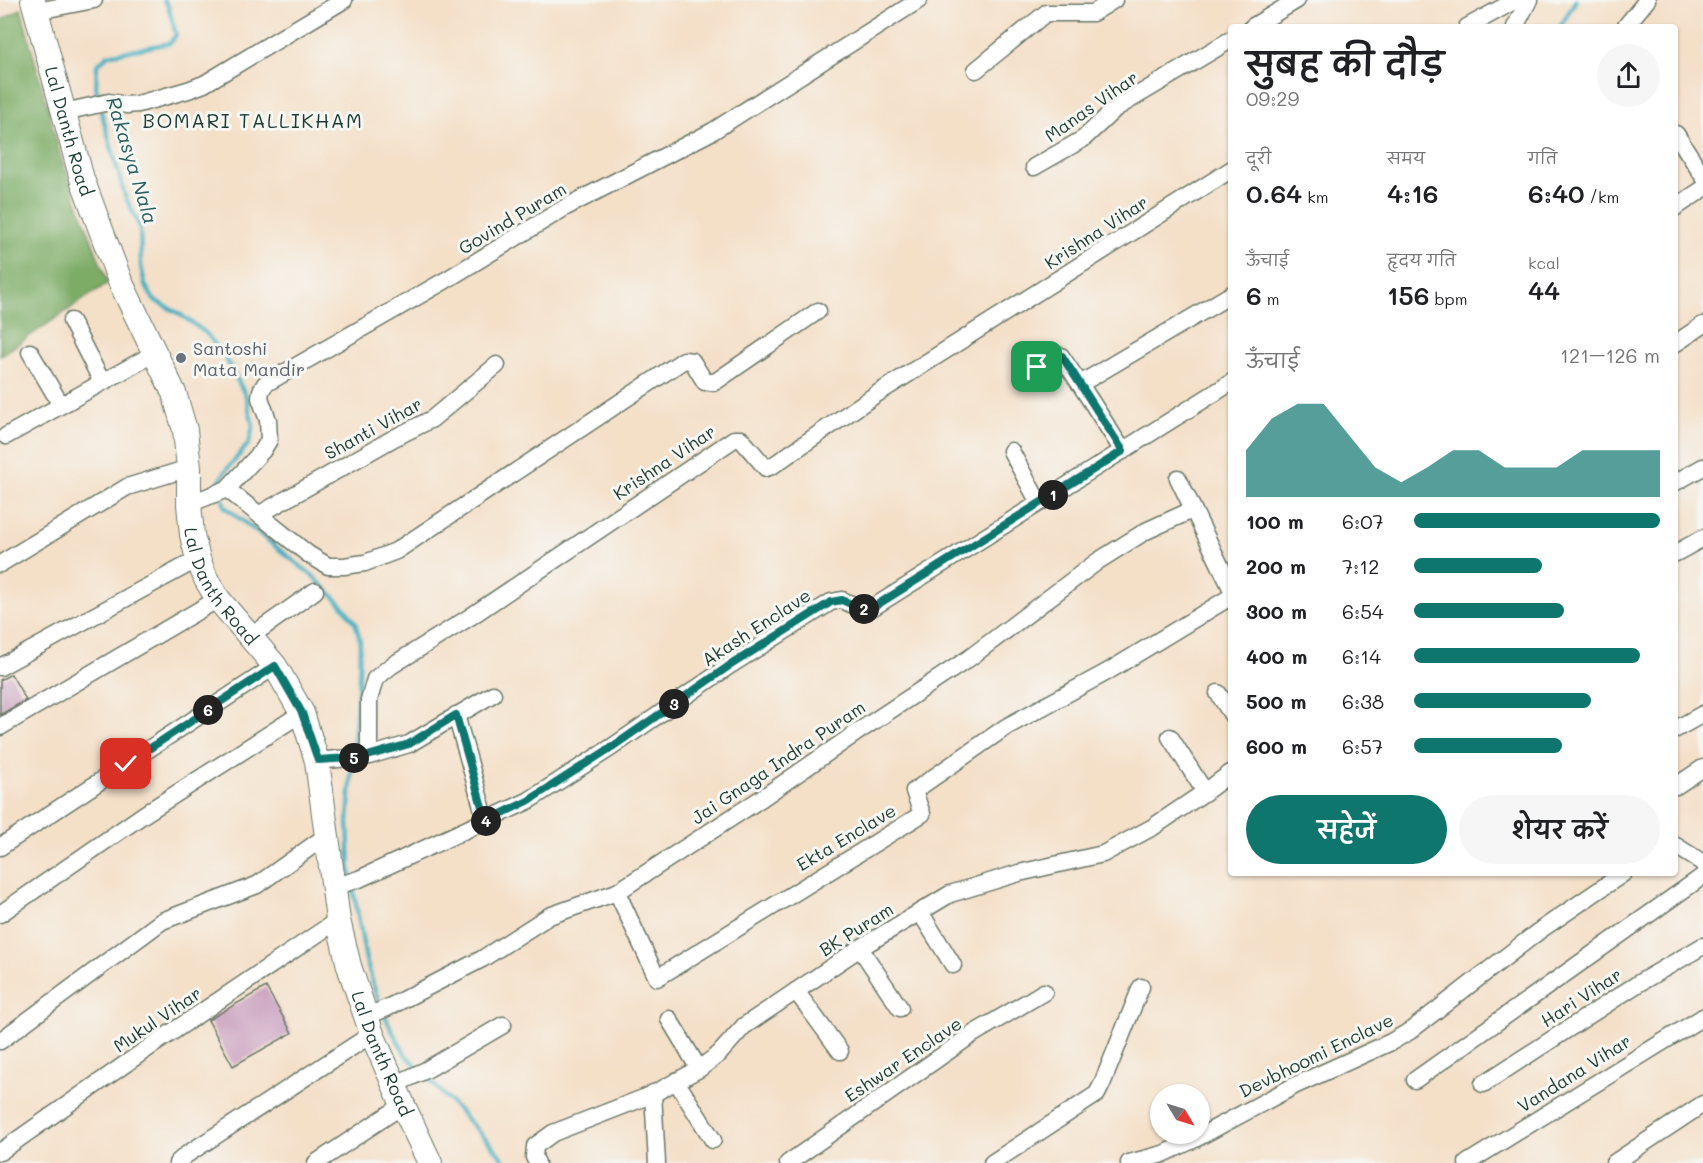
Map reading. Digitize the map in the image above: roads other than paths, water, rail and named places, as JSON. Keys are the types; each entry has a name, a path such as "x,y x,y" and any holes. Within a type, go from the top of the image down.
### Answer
{"street":[{"path":"35,6 94,0"},
{"path":"64,112 102,103 138,104 204,84 344,0"},
{"name":"Govind Puram","path":"200,500 227,489 263,450 269,440 268,420 260,398 265,384 446,280 566,207 713,131 920,0"},
{"path":"976,70 1046,13 1093,13 1113,0"},
{"path":"1257,24 1297,0"},
{"path":"1472,24 1516,0"},
{"path":"1517,24 1529,0"},
{"path":"1627,24 1647,0"},
{"name":"Lal Danth Road","path":"35,6 82,179 120,281 174,393 185,430 189,468 200,500 192,535 198,559 218,599 275,666 302,713 318,760 326,836 346,883 338,920 349,966 376,1018 398,1095 430,1163"},
{"name":"Manas Vihar","path":"1034,167 1083,139 1116,108 1228,41"},
{"path":"1678,137 1703,176"},
{"name":"Krishna Vihar","path":"367,757 369,700 375,679 391,666 470,617 734,439 741,439 766,468 772,466 876,395 1228,172"},
{"path":"1678,206 1703,189"},
{"path":"1080,384 1228,296"},
{"path":"227,489 308,554 328,566 365,563 396,551 684,360 692,362 705,382 715,382 818,311"},
{"path":"71,321 102,382"},
{"path":"1678,342 1703,326"},
{"path":"30,352 61,405"},
{"path":"6,436 154,353"},
{"path":"1024,357 1030,365 1037,367 1062,356 1123,451"},
{"name":"Shanti Vihar","path":"260,514 432,419 497,365"},
{"name":"Akash Enclave","path":"346,883 528,801 612,747 729,666 831,602 842,600 862,609 872,608 1228,385"},
{"path":"1011,451 1039,503"},
{"path":"1678,481 1703,467"},
{"path":"0,564 127,487 189,468"},
{"path":"1178,478 1228,582"},
{"name":"Jai Gnaga Indra Puram","path":"177,1163 244,1117 376,1018 482,959 549,916 616,892 762,798 968,659 1098,561 1146,531 1192,510"},
{"path":"1678,552 1703,538"},
{"path":"0,667 198,559"},
{"path":"251,636 315,591"},
{"path":"0,727 218,599"},
{"name":"Ekta Enclave","path":"616,892 657,978 922,814 914,791 997,733 1107,672 1228,599"},
{"path":"0,847 275,666"},
{"path":"1218,693 1228,709"},
{"path":"318,760 367,757 409,744 493,694"},
{"path":"0,914 143,815 302,713"},
{"path":"1678,728 1703,714"},
{"path":"456,715 486,821"},
{"path":"1170,737 1205,792"},
{"path":"1678,785 1703,768"},
{"name":"BK Puram","path":"537,1163 534,1157 535,1146 543,1138 653,1093 699,1069 719,1054 744,1026 860,948 950,894 1019,873 1103,854 1153,827 1228,775"},
{"path":"0,1041 162,921 257,885 326,836"},
{"path":"1678,847 1703,862"},
{"name":"Devbhoomi Enclave","path":"1129,1163 1163,1154 1195,1139 1296,1085 1391,1042 1410,1031 1539,931 1620,876"},
{"path":"1414,1080 1703,876"},
{"path":"920,912 953,965"},
{"name":"Mukul Vihar","path":"0,1152 141,1053 338,920"},
{"name":"Hari Vihar","path":"1483,1084 1639,983 1703,946"},
{"path":"860,948 900,1008"},
{"path":"992,1163 1097,1094 1141,987"},
{"path":"796,991 840,1051"},
{"name":"Eshwar Enclave","path":"788,1163 973,1034 1044,992"},
{"name":"Vandana Vihar","path":"1467,1163 1703,1017"},
{"path":"669,1019 699,1069"},
{"path":"316,1163 423,1072 503,1025"},
{"path":"676,1081 713,1140"},
{"path":"653,1093 657,1163"},
{"path":"1614,1163 1703,1104"}],"waterway":[{"name":"Rakasya Nala","path":"99,99 96,88 97,65 108,55 170,43 176,35 168,6 164,0"},
{"path":"1562,24 1576,0"},
{"name":"Rakasya Nala","path":"100,107 125,196 140,227 141,266 145,285 154,300 178,313 206,333 226,359 246,396 253,426 249,443 224,473 219,483 220,487"},
{"name":"Rakasya Nala","path":"222,495 225,507 313,576 355,622 360,640 353,753"},
{"name":"Rakasya Nala","path":"352,762 348,822 350,871 366,960 376,994 391,1029 406,1055 499,1153 505,1163"}],"place":[{"name":"Santoshi Mata Mandir","path":"181,358"}],"district":[{"name":"BOMARI TALLIKHAM","path":"253,120"}]}
